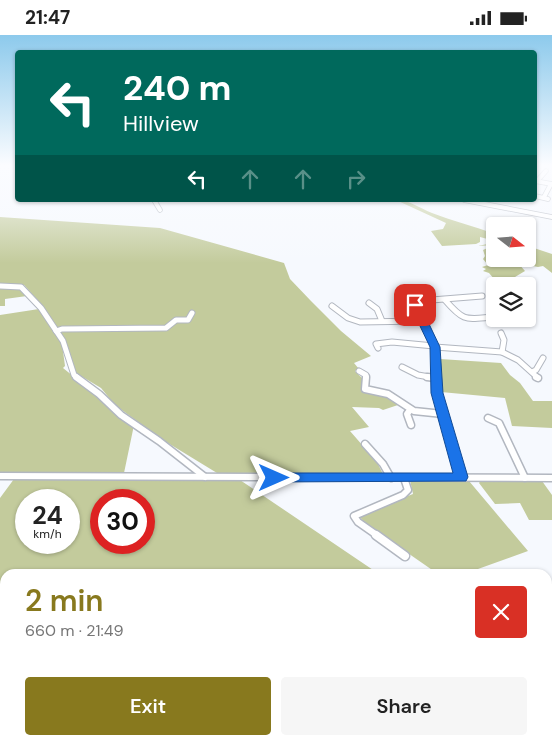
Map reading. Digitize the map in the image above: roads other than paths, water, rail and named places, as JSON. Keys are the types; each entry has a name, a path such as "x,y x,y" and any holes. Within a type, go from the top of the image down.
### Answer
{"street":[{"path":"155,202 160,210"},
{"path":"474,202 552,217 552,223"},
{"path":"0,286 16,286 23,289 41,308 63,341 74,375 99,394 121,415 159,441 205,477"},
{"path":"461,477 437,393 435,346 429,331 415,307 416,303 482,296"},
{"path":"445,300 460,317 468,319 486,318"},
{"path":"369,302 377,309 382,321"},
{"path":"332,306 356,321 366,323 422,321"},
{"path":"56,331 62,329 166,328 176,320 188,320 192,313"},
{"path":"501,333 504,340 502,352"},
{"path":"378,348 376,345 388,342 502,352 518,361 538,377"},
{"path":"532,372 536,370 543,358"},
{"path":"402,367 418,375 436,378"},
{"path":"359,371 366,375 365,389 388,394 410,410 425,414 443,414"},
{"path":"410,410 407,414 411,425"},
{"path":"488,418 499,423 525,478"},
{"path":"365,444 383,464 390,478"},
{"path":"0,476 552,478"},
{"path":"404,478 408,490 403,495 354,516 358,522 405,556"}]}
